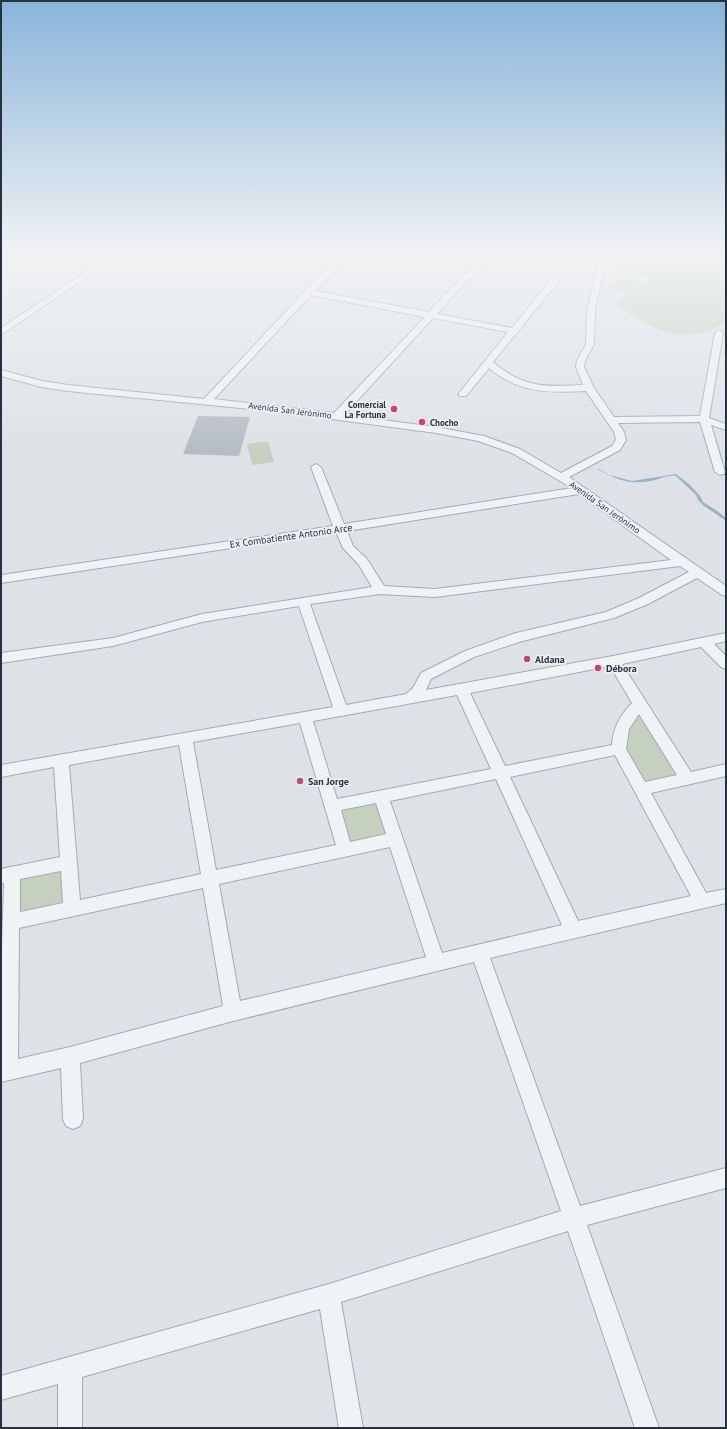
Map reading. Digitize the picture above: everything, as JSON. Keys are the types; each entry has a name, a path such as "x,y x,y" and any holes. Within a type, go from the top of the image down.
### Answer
{"street":[{"path":"1,332 21,319"},
{"path":"207,401 284,319"},
{"path":"337,416 429,319"},
{"path":"451,319 514,331"},
{"path":"463,394 524,319"},
{"path":"561,477 616,448 621,440 619,432 589,388 581,372 581,361 590,344 591,319"},
{"path":"719,333 704,420 720,472"},
{"path":"489,363 504,375 522,384 552,388 589,388"},
{"name":"Avenida San Jerónimo","path":"1,373 41,384 68,388 207,401 337,416 436,430 480,438 516,451 561,477 726,592"},
{"path":"611,420 704,420 726,427"},
{"path":"316,467 347,546 353,555 361,561 380,590"},
{"name":"Ex Combatiente Antonio Arce","path":"1,579 581,490"},
{"path":"1,658 113,642 202,618 380,590 414,594 435,593 682,562"},
{"path":"410,698 417,694 421,689 423,680 426,676 482,649 511,639 567,627 609,615 658,594 697,573"},
{"path":"303,601 341,710"},
{"path":"1,771 341,710 462,690 613,661 726,637"},
{"path":"704,642 726,664"},
{"path":"613,661 686,779"},
{"path":"462,690 573,930"},
{"path":"640,704 629,714 624,723 619,735 618,749 702,901"},
{"path":"305,717 345,850"},
{"path":"185,738 233,1012"},
{"path":"332,806 618,749"},
{"path":"61,760 72,908"},
{"path":"641,789 726,770"},
{"path":"381,796 394,839 437,964"},
{"path":"11,922 394,839"},
{"path":"69,862 6,875 11,922 4,1071 70,1056 233,1012 480,954 573,930 726,896"},
{"path":"480,954 647,1428"},
{"path":"70,1056 73,1119"},
{"path":"1,1388 329,1295 574,1218 726,1178"},
{"path":"329,1295 351,1428"},
{"path":"70,1368 70,1428"}],"green space":[{"path":"638,319 726,319 726,321 712,329 698,334 684,335 656,328"},
{"path":"268,441 274,462 252,465 247,444"},
{"path":"640,715 675,775 645,782 640,774 628,752 626,740 632,723 637,716"},
{"path":"376,803 386,835 349,843 339,811"},
{"path":"62,871 64,901 20,913 19,880"}],"water":[{"path":"676,474 690,485 700,496 703,502 726,518 726,521 704,506 698,500 696,495 676,476 668,476 647,482 632,482 618,479 609,475 632,481"}],"building":[{"path":"198,416 250,417 239,456 183,454"}],"place":[{"name":"Comercial La Fortuna","path":"394,409"},
{"name":"Chocho","path":"422,422"},
{"name":"Aldana","path":"527,659"},
{"name":"Débora","path":"598,668"},
{"name":"San Jorge","path":"300,781"}]}
